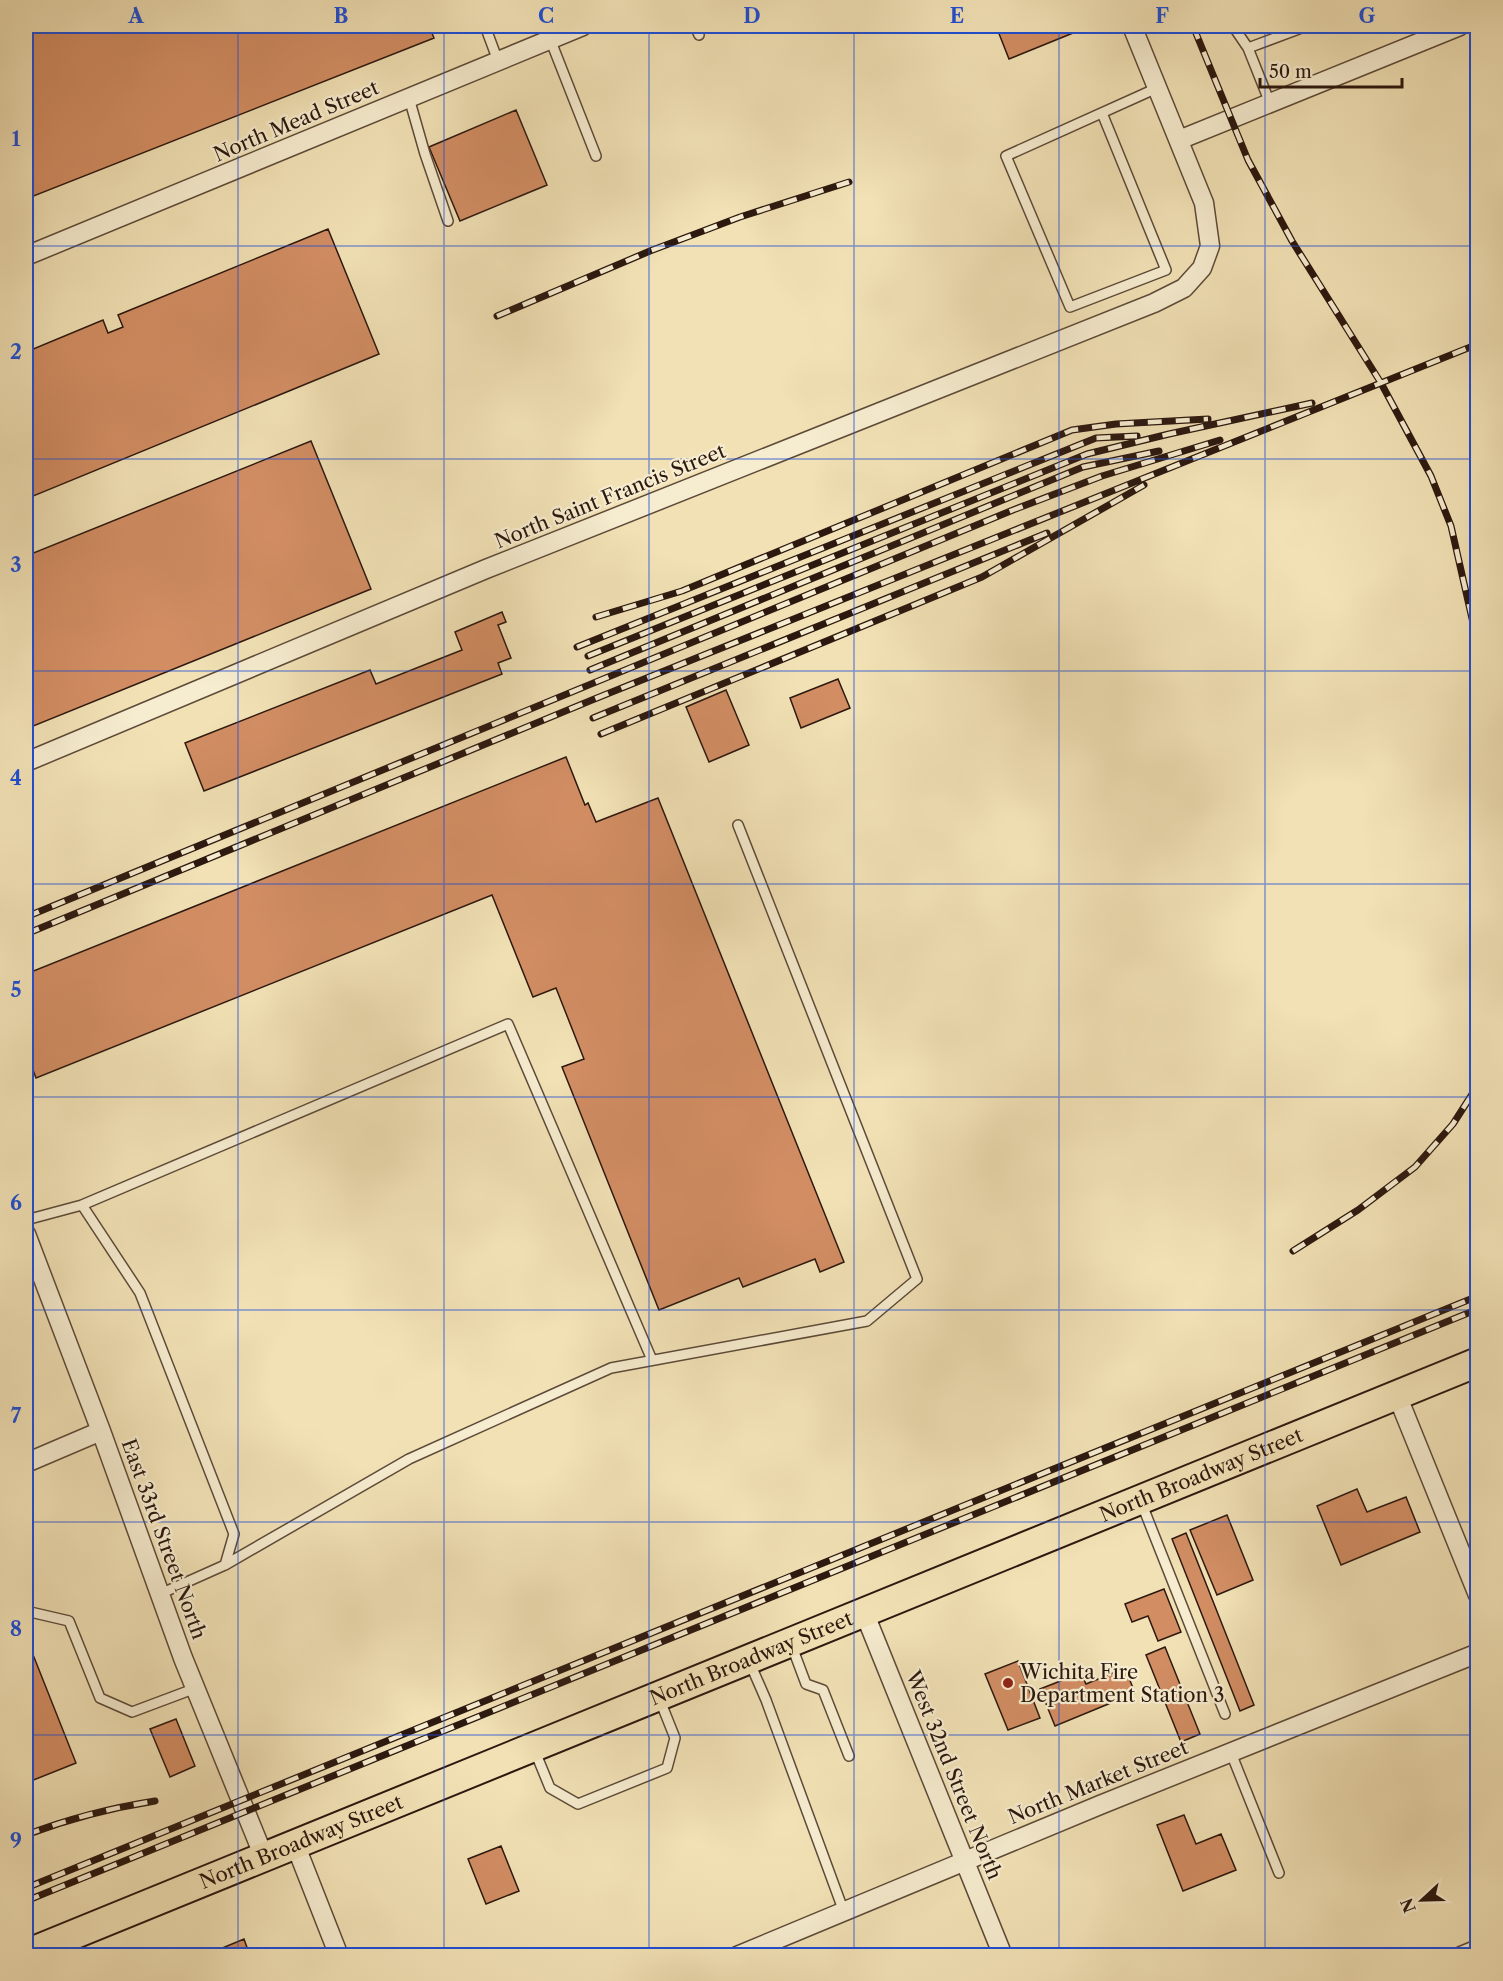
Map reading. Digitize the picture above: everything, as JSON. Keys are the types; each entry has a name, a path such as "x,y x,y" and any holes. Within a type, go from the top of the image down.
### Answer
{"main road":[{"name":"North Broadway Street","path":"26,1954 1478,1362"}],"street":[{"name":"North Mead Street","path":"26,256 583,26"},
{"path":"1132,26 1179,140 1448,28"},
{"name":"North Saint Francis Street","path":"26,762 486,569 1154,303 1184,288 1204,262 1210,246 1204,203 1179,140"},
{"name":"East 33rd Street North","path":"26,1234 160,1594 264,1857"},
{"path":"1397,1395 1478,1595"},
{"path":"26,1463 100,1431"},
{"name":"West 32nd Street North","path":"864,1612 1003,1956"},
{"name":"North Market Street","path":"737,1956 964,1861 1478,1653"},
{"path":"296,1844 339,1956"},
{"path":"1461,1956 1478,1949"}],"lane":[{"path":"485,26 498,61"},
{"path":"695,26 699,35"},
{"path":"1233,26 1248,48 1270,103"},
{"path":"1248,48 1307,26"},
{"path":"550,39 596,156"},
{"path":"1102,113 1166,270 1070,307 1006,156 1157,88"},
{"path":"409,98 424,154 448,221"},
{"path":"160,1594 225,1565 409,1459 611,1368 867,1321 917,1279 738,825"},
{"path":"26,1220 82,1205 508,1024 652,1360"},
{"path":"82,1205 140,1293 234,1534 225,1565"},
{"path":"1140,1499 1225,1714"},
{"path":"26,1611 69,1621 100,1698 132,1712 196,1688"},
{"path":"790,1642 806,1684 823,1690 849,1756"},
{"path":"748,1659 766,1701 844,1912"},
{"path":"534,1747 550,1788 578,1804 667,1768 675,1738 658,1696"},
{"path":"1231,1753 1279,1874"}],"building":[{"path":"26,26 429,26 434,38 26,199"},
{"path":"996,26 1070,26 1073,33 1009,59"},
{"path":"516,110 547,185 460,221 429,147"},
{"path":"328,229 379,354 26,499 26,352 103,320 108,333 123,327 118,315"},
{"path":"311,441 371,589 26,729 26,556"},
{"path":"502,612 506,622 498,625 511,658 498,663 502,674 204,791 185,743 370,670 376,684 462,650 455,632"},
{"path":"838,679 850,708 801,728 790,698"},
{"path":"726,690 749,745 709,762 686,707"},
{"path":"566,757 585,805 588,803 596,822 658,798 844,1262 820,1272 815,1259 743,1287 739,1278 659,1310 562,1067 584,1059 556,988 533,997 492,895 36,1078 26,1051 26,974"},
{"path":"1357,1489 1367,1512 1406,1497 1420,1532 1341,1565 1317,1506"},
{"path":"1227,1515 1253,1580 1217,1595 1190,1530"},
{"path":"1186,1533 1254,1705 1240,1711 1172,1539"},
{"path":"1164,1589 1181,1632 1158,1641 1148,1616 1132,1622 1125,1604"},
{"path":"26,1637 76,1763 26,1783"},
{"path":"1165,1647 1200,1734 1181,1742 1146,1655"},
{"path":"1018,1661 1040,1718 1008,1730 985,1674"},
{"path":"1125,1668 1135,1693 1055,1726 1040,1689 1081,1673 1086,1684"},
{"path":"176,1719 195,1766 170,1777 150,1729"},
{"path":"1184,1815 1196,1844 1221,1834 1236,1870 1183,1891 1157,1825"},
{"path":"501,1846 519,1891 486,1904 468,1859"},
{"path":"244,1939 250,1956 203,1956"}],"railway":[{"path":"1193,26 1248,160 1292,241 1381,383 1431,476 1451,526 1478,645"},
{"path":"497,316 650,251 740,217 849,182"},
{"path":"26,934 592,700 1478,344"},
{"path":"588,656 1087,454 1312,403"},
{"path":"596,617 682,591 1072,430 1116,424 1208,419"},
{"path":"577,647 1096,438 1137,436"},
{"path":"26,917 1013,510 1102,476 1220,440"},
{"path":"590,670 1083,467 1159,451"},
{"path":"601,734 982,577 1144,485"},
{"path":"593,718 1047,533"},
{"path":"1293,1251 1358,1210 1415,1167 1453,1124 1478,1085"},
{"path":"26,1888 1478,1296"},
{"path":"26,1901 1478,1309"},
{"path":"26,1835 89,1815 155,1801"}],"place":[{"name":"Wichita Fire Department Station 3","path":"1008,1683"}]}
